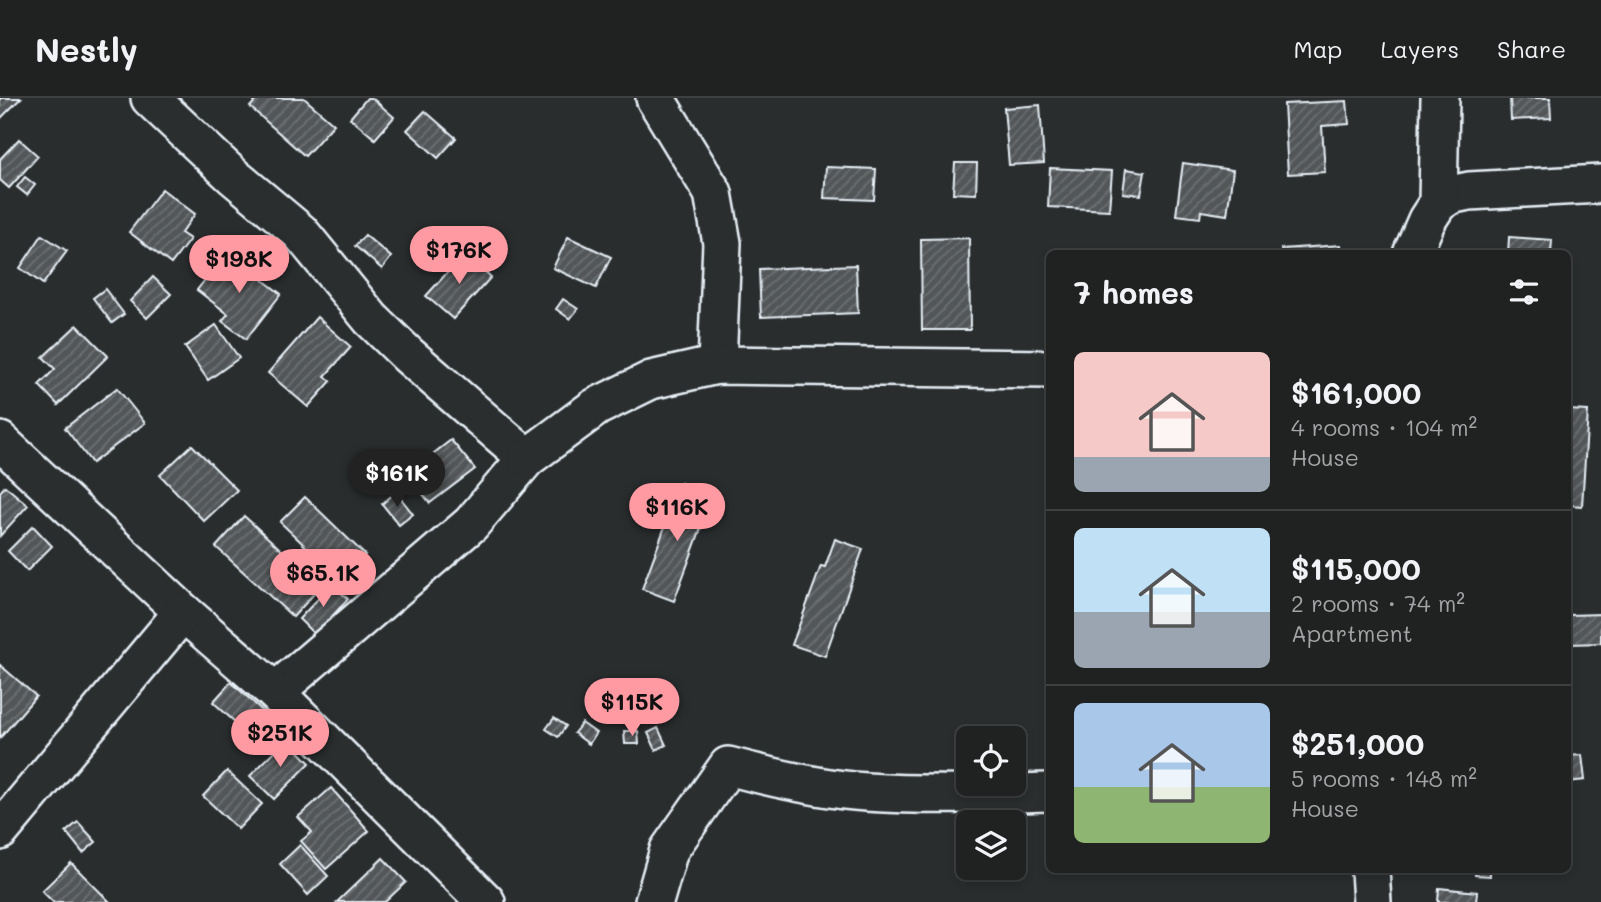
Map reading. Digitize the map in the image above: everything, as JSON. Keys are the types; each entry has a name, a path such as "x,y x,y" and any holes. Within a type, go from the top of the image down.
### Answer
{"street":[{"path":"149,98 233,176 300,232 371,319 408,355 527,458"},
{"path":"655,98 713,193 722,243 717,365"},
{"path":"1414,250 1442,192 1440,98"},
{"path":"1442,192 1601,184"},
{"path":"275,692 471,524 527,458 596,407 651,380 717,365 1046,369"},
{"path":"0,441 183,611 275,692 486,902"},
{"path":"0,831 183,611"},
{"path":"654,902 669,850 728,766 776,779 865,792 1046,793"},
{"path":"1370,873 1372,902"}],"building":[{"path":"0,98 21,98 0,119"},
{"path":"258,98 304,98 334,124 305,156 250,107"},
{"path":"367,98 372,98 394,117 375,139 350,118"},
{"path":"1510,98 1550,98 1551,118 1511,120"},
{"path":"1347,101 1349,124 1322,126 1325,172 1288,174 1284,104"},
{"path":"1040,105 1044,163 1009,165 1004,108"},
{"path":"425,111 456,138 438,158 407,130"},
{"path":"19,139 38,156 9,188 0,180 0,159"},
{"path":"955,163 977,163 976,194 953,193"},
{"path":"1183,163 1233,170 1227,215 1201,211 1200,218 1176,215"},
{"path":"826,167 876,169 874,200 824,198"},
{"path":"1050,168 1112,171 1109,210 1048,207"},
{"path":"1126,169 1145,172 1141,195 1123,193"},
{"path":"25,177 35,185 27,195 17,187"},
{"path":"162,189 195,214 181,233 190,239 171,264 129,232"},
{"path":"42,235 67,251 43,284 20,268"},
{"path":"365,235 391,257 382,269 355,246"},
{"path":"568,237 611,257 596,288 553,268"},
{"path":"1509,237 1552,240 1551,250 1508,250"},
{"path":"969,238 970,330 922,330 921,239"},
{"path":"1341,245 1342,250 1281,250"},
{"path":"227,252 281,294 246,339 222,321 228,314 197,290"},
{"path":"465,253 491,277 453,319 426,296"},
{"path":"856,265 858,313 761,317 759,269"},
{"path":"153,277 171,294 147,318 130,301"},
{"path":"105,289 124,314 112,323 93,298"},
{"path":"563,299 578,309 570,319 556,309"},
{"path":"317,317 351,347 325,376 331,381 308,407 268,373"},
{"path":"77,325 108,356 58,405 39,385 55,369 43,357"},
{"path":"216,325 239,358 208,380 185,347"},
{"path":"117,388 145,423 92,463 65,428"},
{"path":"1571,410 1588,411 1582,506 1571,505"},
{"path":"451,440 475,469 430,503 407,474"},
{"path":"192,445 237,490 204,521 160,475"},
{"path":"681,483 711,494 674,601 642,589"},
{"path":"5,486 28,505 0,536 0,492"},
{"path":"396,492 413,514 399,525 382,504"},
{"path":"305,497 365,555 341,580 280,522"},
{"path":"244,516 321,586 293,617 216,547"},
{"path":"33,526 52,546 27,571 8,551"},
{"path":"835,539 863,549 825,656 792,645 821,566 825,567"},
{"path":"332,584 348,599 315,635 299,619"},
{"path":"1601,614 1601,643 1571,644 1571,615"},
{"path":"0,665 36,696 0,738"},
{"path":"231,682 267,715 248,734 213,702"},
{"path":"554,718 566,726 558,737 546,729"},
{"path":"582,723 596,733 589,744 574,733"},
{"path":"658,728 666,745 656,750 648,733"},
{"path":"624,731 638,731 639,744 625,744"},
{"path":"287,739 310,763 274,799 250,776"},
{"path":"1582,755 1585,780 1571,782 1571,756"},
{"path":"227,771 262,804 238,829 203,796"},
{"path":"331,788 369,831 326,869 301,841 312,832 298,817"},
{"path":"78,822 96,842 83,853 66,832"},
{"path":"300,845 328,876 308,895 280,864"},
{"path":"383,858 406,882 385,902 337,902"},
{"path":"71,863 110,902 53,902 42,891"},
{"path":"1475,873 1490,873 1490,876"},
{"path":"1439,888 1477,892 1476,902 1438,902"}]}
